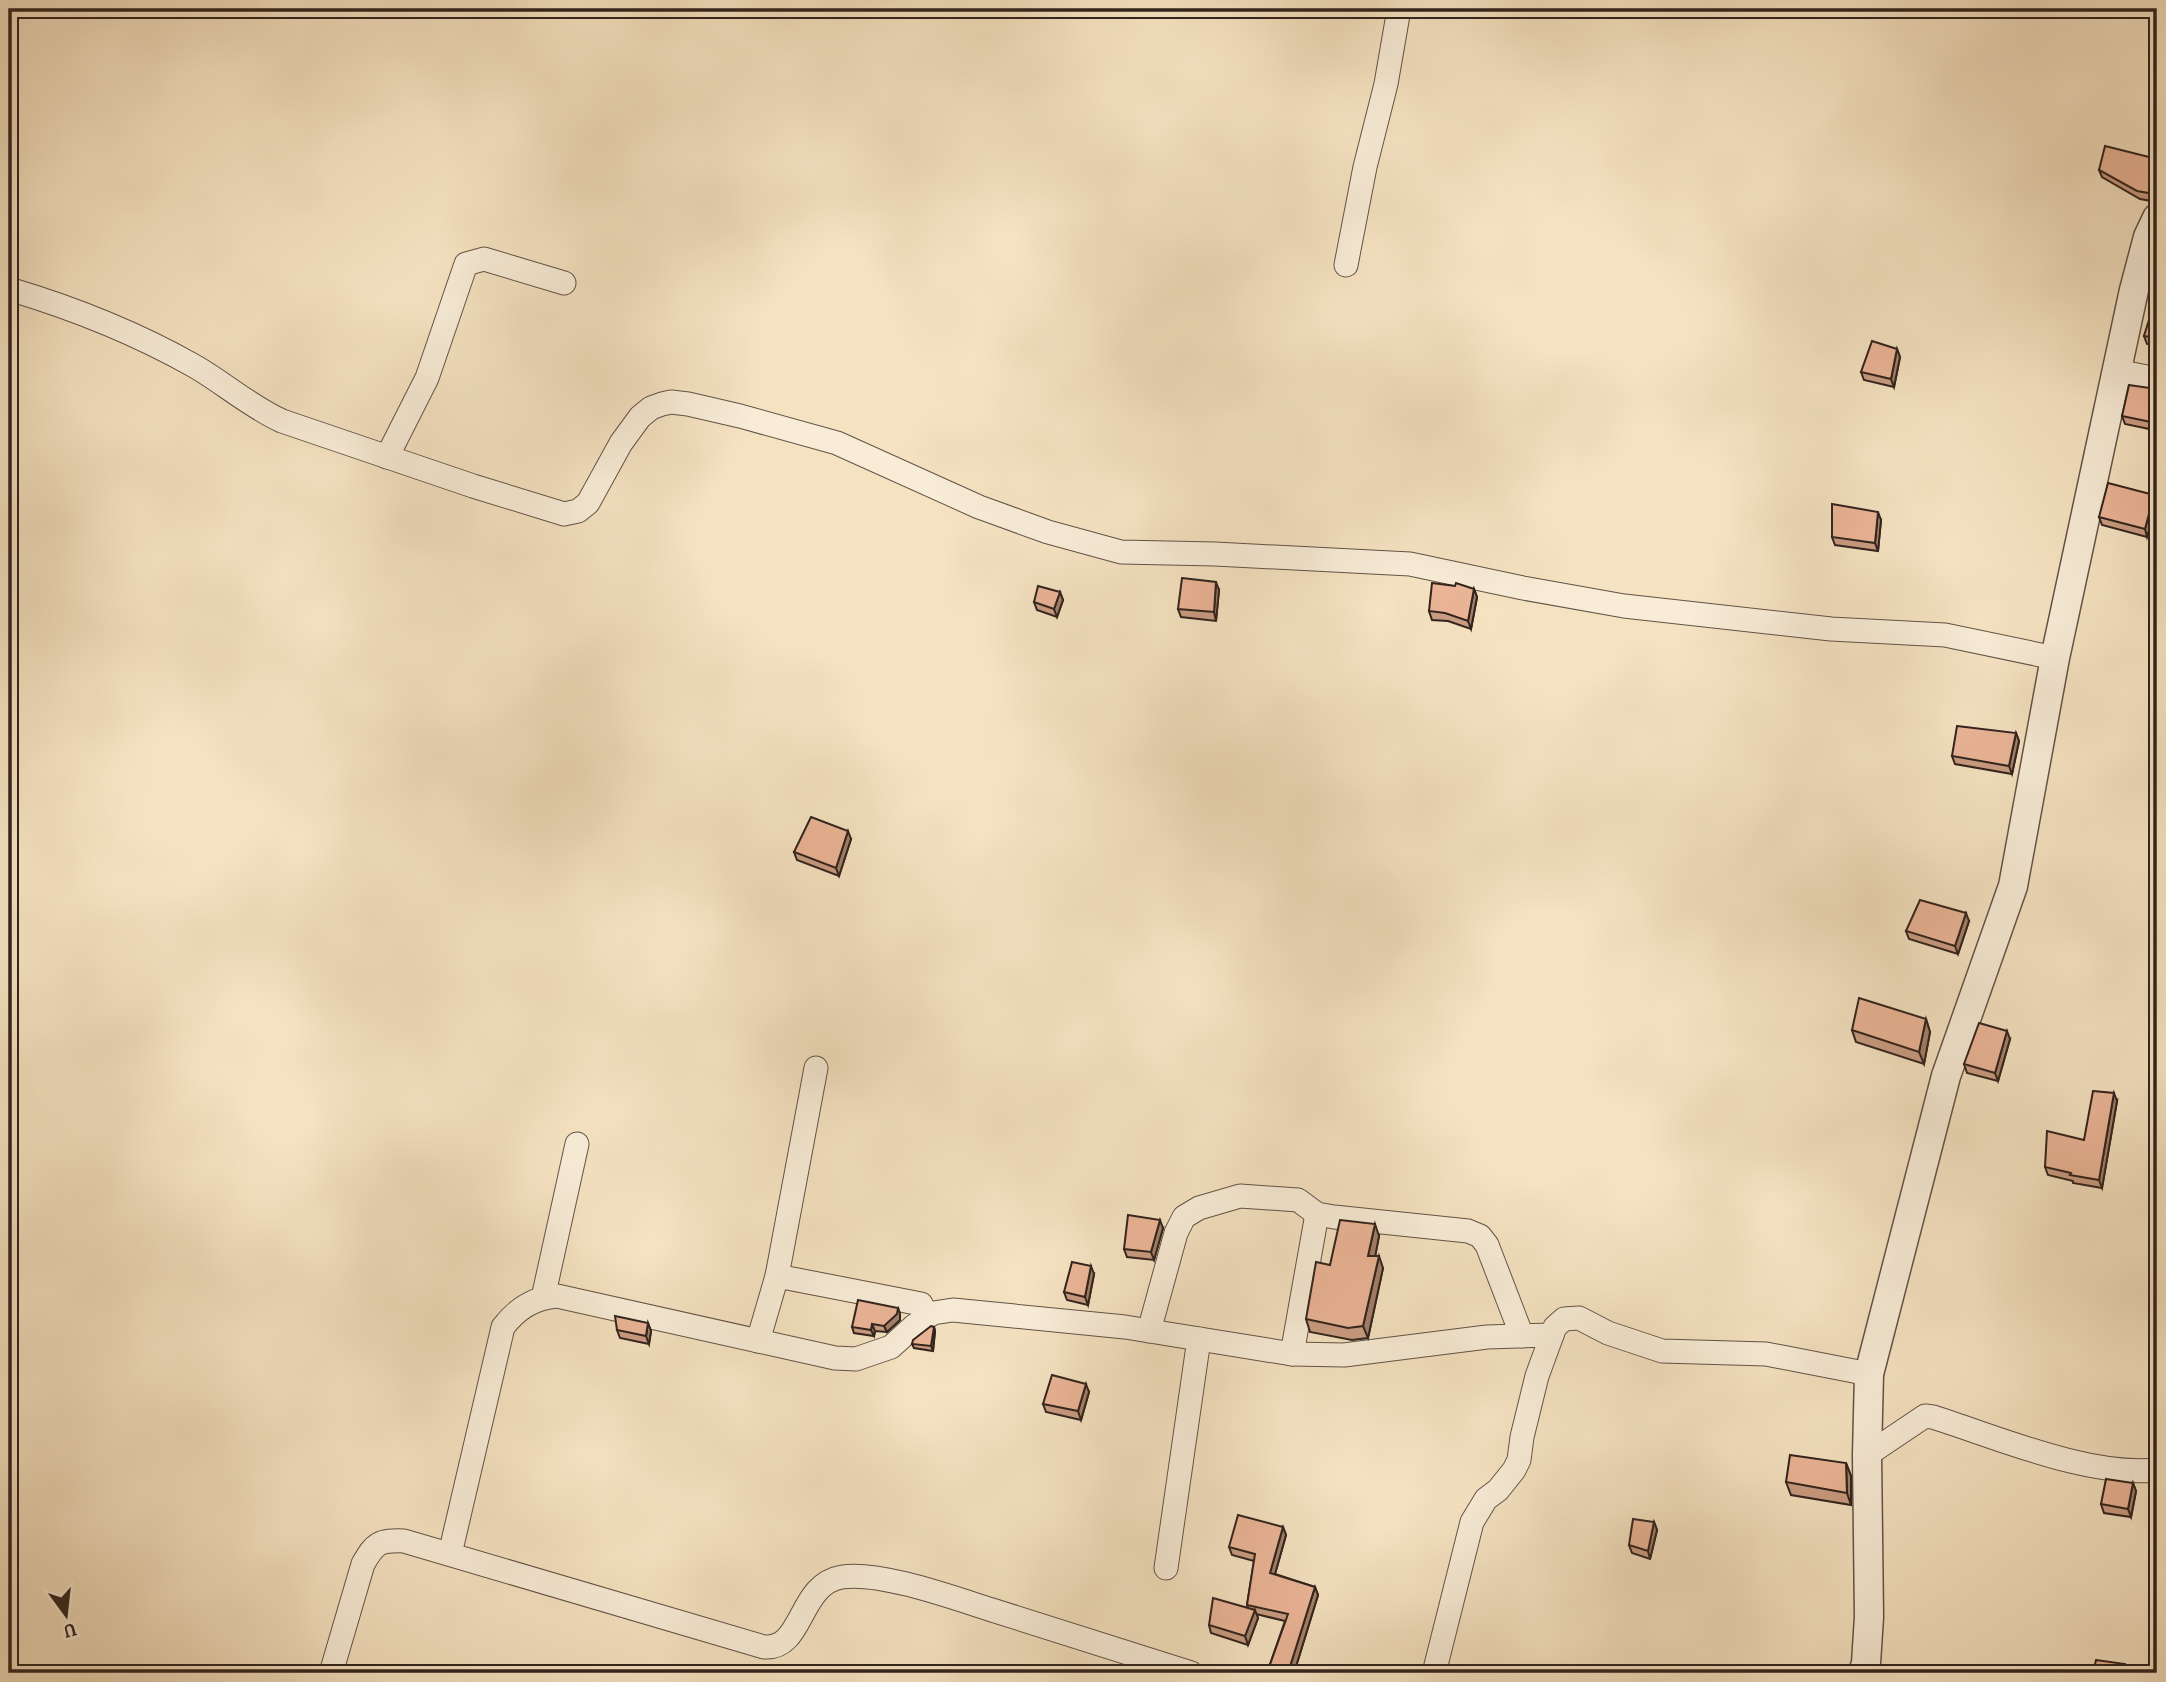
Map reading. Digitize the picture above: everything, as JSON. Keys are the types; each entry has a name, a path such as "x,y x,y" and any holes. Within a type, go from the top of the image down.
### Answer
{"street":[{"path":"1346,265 1365,167 1387,84 1399,9"},
{"path":"1863,1673 1869,1617 1869,1374 1946,1076 2013,886 2055,658 2148,237 2157,218"},
{"path":"387,457 427,378 466,264 484,259 564,283"},
{"path":"9,289 37,297 154,344 226,385 265,414 282,421 564,514 572,514 588,503 621,443 640,416 651,408 671,402 740,415 837,443 979,507 1048,533 1121,552 1410,564 1624,606 1817,627 1945,635 2055,658"},
{"path":"2117,372 2157,379"},
{"path":"758,1341 778,1276 816,1068"},
{"path":"543,1298 577,1144"},
{"path":"1149,1331 1176,1233 1184,1217 1199,1208 1240,1196 1298,1200 1317,1214 1468,1231 1480,1236 1487,1245 1522,1336"},
{"path":"1292,1354 1317,1214"},
{"path":"778,1276 921,1304 929,1316"},
{"path":"450,1554 503,1327 518,1310 543,1298 556,1297 835,1358 856,1359 891,1347 933,1313 953,1310 1149,1331 1292,1354 1344,1355 1487,1337 1552,1335"},
{"path":"1434,1673 1472,1522 1486,1499 1498,1490 1514,1471 1519,1460 1537,1376 1555,1327 1560,1322 1571,1317 1579,1318 1608,1333 1662,1351 1766,1354 1869,1374"},
{"path":"1166,1568 1199,1339"},
{"path":"1867,1455 1925,1416 2079,1464 2116,1470 2157,1471"},
{"path":"331,1673 363,1564 371,1550 385,1540 404,1541 764,1647 783,1643 817,1589 828,1580 844,1576 868,1577 932,1591 1191,1673"}],"building":[{"path":"2157,143 2155,194 2137,191 2099,170 2105,146 2153,158"},
{"path":"2153,307 2157,308 2157,338 2144,336"},
{"path":"1872,341 1897,349 1891,379 1861,372"},
{"path":"2129,385 2157,389 2151,422 2122,416"},
{"path":"2108,483 2154,495 2145,529 2099,517"},
{"path":"1832,504 1878,512 1875,543 1832,537"},
{"path":"1182,578 1216,582 1214,612 1178,609"},
{"path":"1432,583 1455,586 1456,583 1474,589 1468,621 1429,611"},
{"path":"1038,586 1060,592 1054,609 1034,602"},
{"path":"1957,726 2016,733 2009,766 1952,756"},
{"path":"811,817 848,831 836,868 794,852"},
{"path":"1920,900 1966,913 1955,946 1906,931"},
{"path":"1859,998 1926,1019 1919,1052 1852,1030"},
{"path":"1979,1023 2007,1031 1995,1073 1964,1064"},
{"path":"2093,1091 2114,1093 2099,1180 2045,1167 2047,1131 2084,1140"},
{"path":"1128,1215 1160,1220 1151,1252 1124,1249"},
{"path":"1340,1220 1375,1224 1368,1256 1379,1256 1363,1326 1348,1328 1306,1319 1316,1262 1330,1265"},
{"path":"1072,1262 1091,1266 1085,1297 1064,1292"},
{"path":"858,1300 898,1308 897,1314 884,1326 872,1324 871,1330 852,1327"},
{"path":"615,1316 648,1323 646,1336 617,1330"},
{"path":"931,1326 934,1327 931,1346 912,1344 913,1340"},
{"path":"1052,1375 1086,1384 1078,1411 1043,1404"},
{"path":"1790,1455 1846,1463 1847,1493 1786,1482"},
{"path":"2106,1479 2133,1483 2128,1509 2101,1504"},
{"path":"1238,1515 1283,1527 1270,1573 1315,1587 1288,1673 1267,1673 1288,1614 1247,1605 1255,1554 1229,1547"},
{"path":"1633,1519 1654,1522 1648,1551 1629,1545"},
{"path":"1213,1598 1255,1610 1245,1636 1209,1625"},
{"path":"2096,1660 2125,1664 2124,1673 2093,1673"}]}
